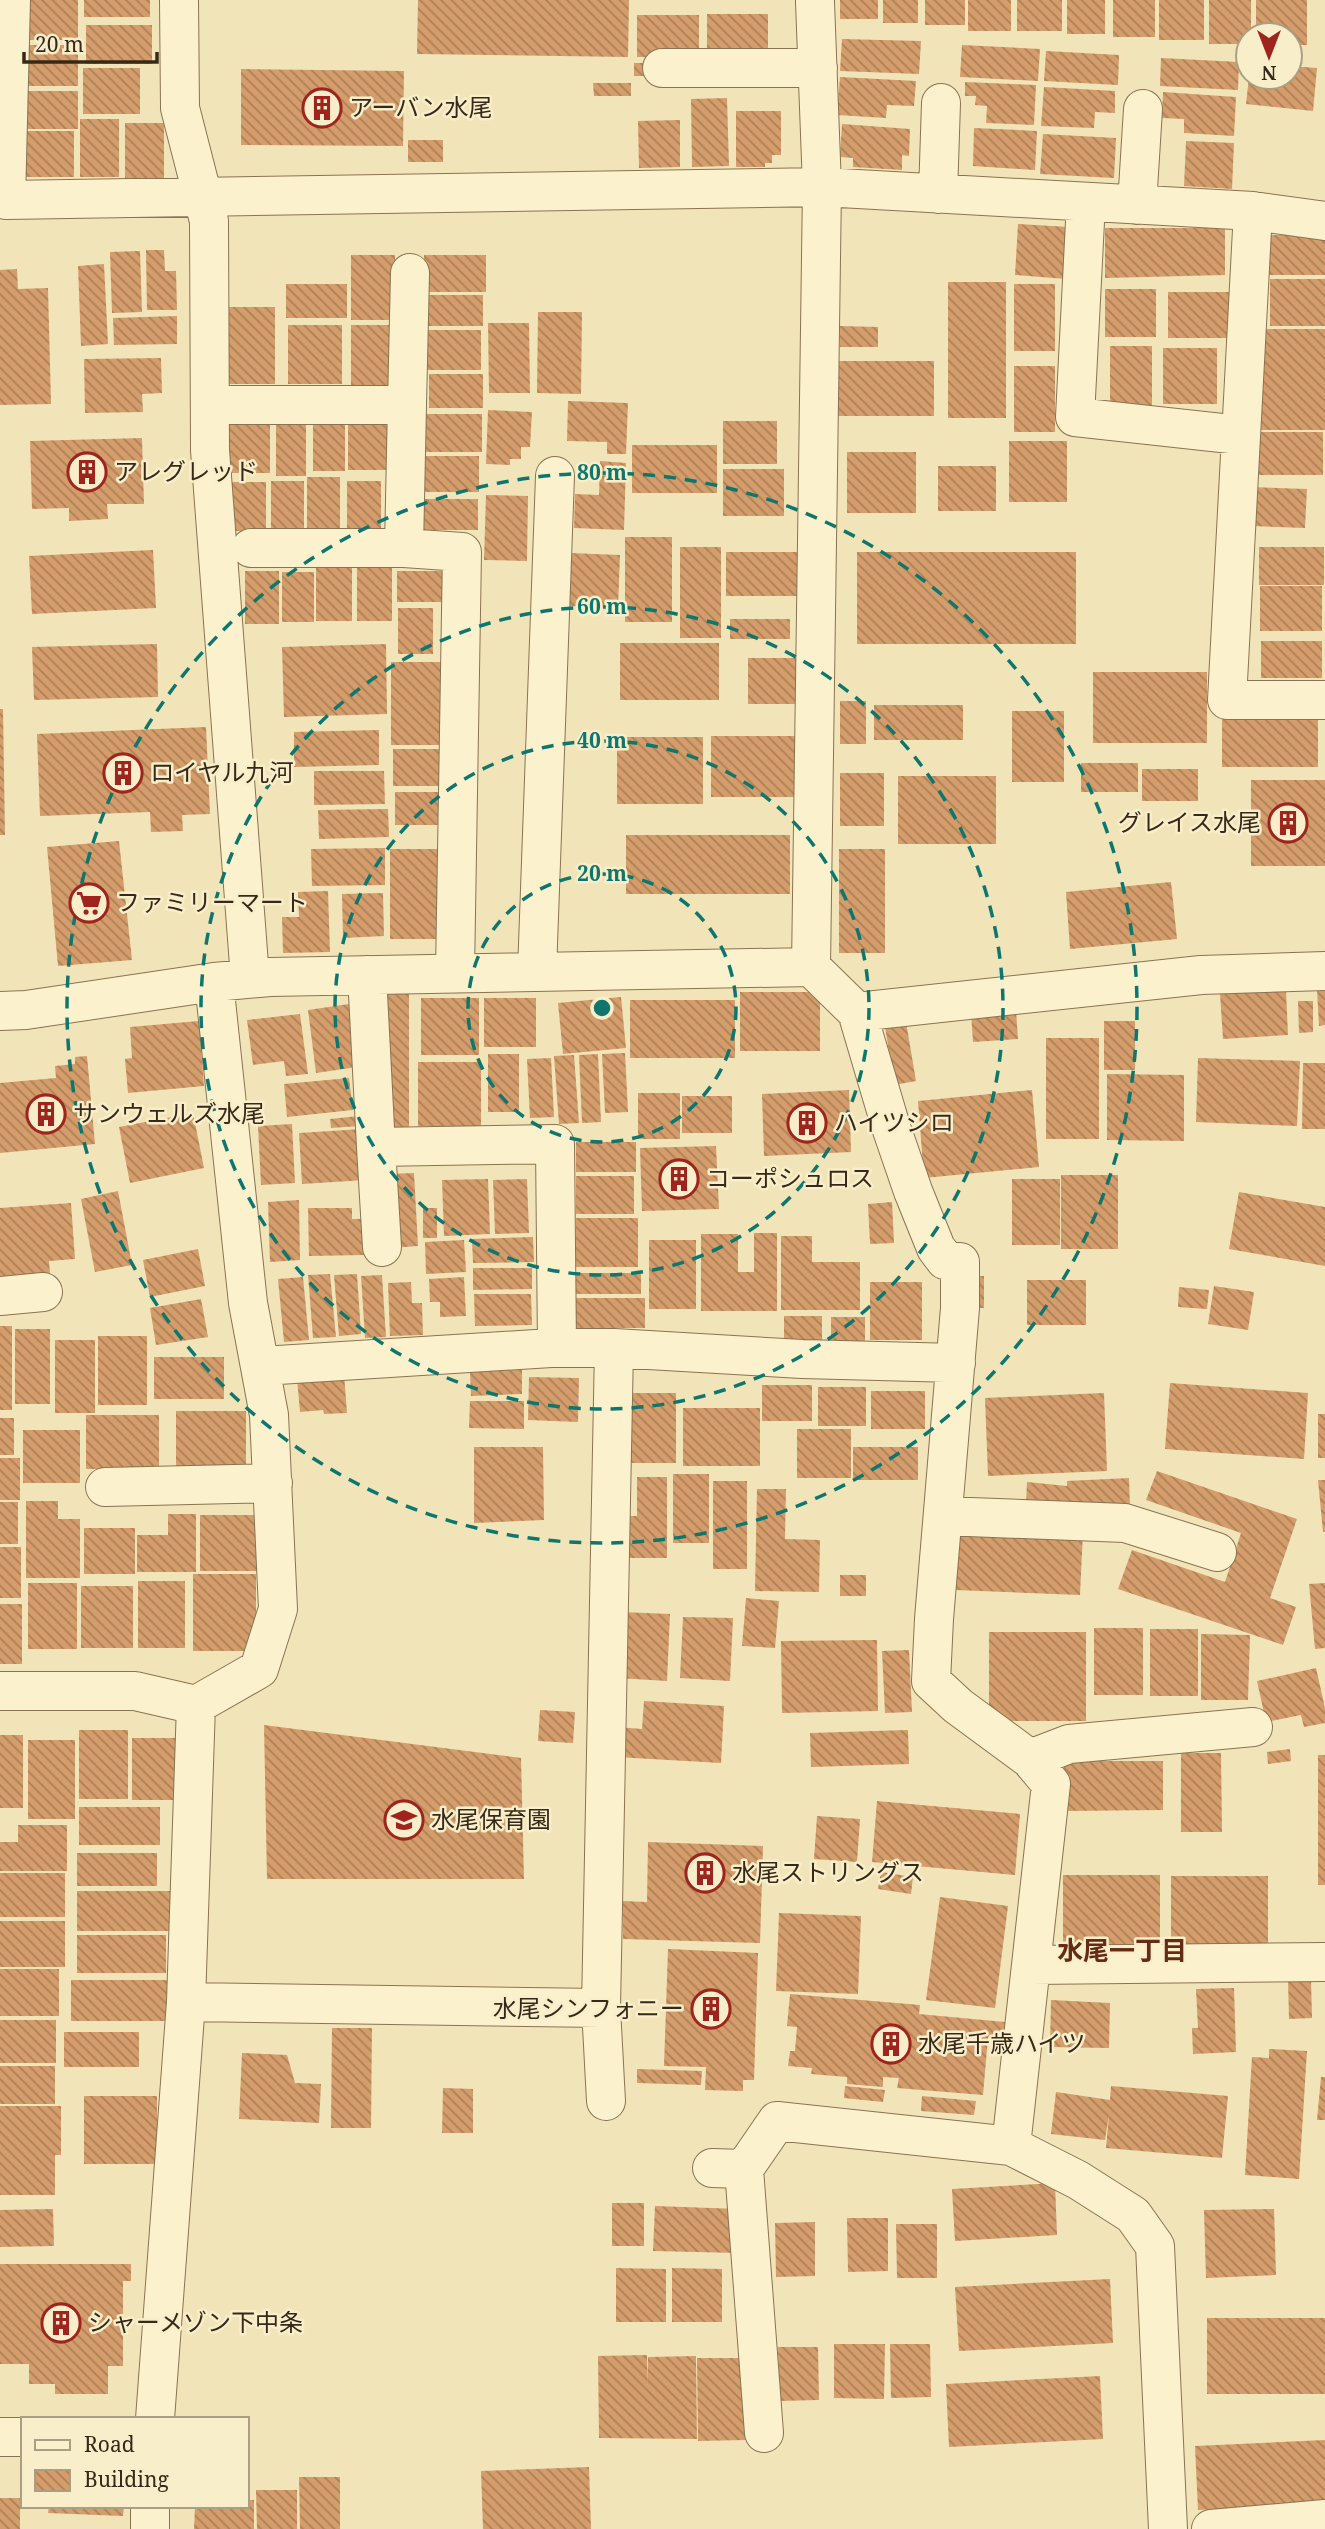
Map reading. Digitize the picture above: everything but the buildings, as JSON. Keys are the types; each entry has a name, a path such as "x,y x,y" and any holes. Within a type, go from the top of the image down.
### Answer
{"street":[{"path":"11,0 6,200 821,187 1253,211 1325,220"},
{"path":"0,1691 135,1691 196,1705 259,1669 278,1609 269,1415 262,1366 248,1303 212,477 209,221 180,108 179,0"},
{"path":"811,967 821,187 815,2"},
{"path":"663,68 818,68"},
{"path":"938,194 941,103"},
{"path":"1136,205 1143,109"},
{"path":"1086,202 1075,417 1240,435"},
{"path":"1253,211 1227,700 1325,700"},
{"path":"404,548 410,273"},
{"path":"210,405 407,405"},
{"path":"537,972 555,476"},
{"path":"251,548 404,548 463,552 454,973"},
{"path":"0,1011 26,1010 232,980 811,967 857,1012 891,1127 931,1236 945,1260 960,1262 960,1308 931,1681 958,1706 1030,1759 1051,1784 1011,2146"},
{"path":"857,1012 1201,975 1325,971"},
{"path":"367,975 382,1247"},
{"path":"376,1147 555,1144 557,1348"},
{"path":"0,1296 43,1292"},
{"path":"262,1366 557,1348 614,1348 802,1359 956,1363"},
{"path":"606,2101 601,2008 614,1348"},
{"path":"105,1487 274,1483"},
{"path":"943,1516 1125,1523 1217,1552"},
{"path":"155,2417 186,2002 196,1705"},
{"path":"1030,1759 1069,1744 1253,1727"},
{"path":"1032,1965 1325,1962"},
{"path":"186,2002 601,2008"},
{"path":"764,2433 728,2169 777,2121 1011,2146 1078,2180 1133,2215 1156,2246 1168,2529"},
{"path":"0,2437 21,2437"},
{"path":"150,2508 150,2529"},
{"path":"1211,2529 1325,2519"}],"place":[{"name":"アーバン水尾","path":"322,108"},
{"name":"アレグレッド","path":"87,472"},
{"name":"ロイヤル九河","path":"123,773"},
{"name":"グレイス水尾","path":"1288,823"},
{"name":"ファミリーマート","path":"89,903"},
{"name":"サンウェルズ水尾","path":"46,1114"},
{"name":"ハイツシロ","path":"807,1123"},
{"name":"コーポシュロス","path":"679,1179"},
{"name":"水尾保育園","path":"404,1820"},
{"name":"水尾ストリングス","path":"705,1873"},
{"name":"水尾シンフォニー","path":"711,2009"},
{"name":"水尾千歳ハイツ","path":"891,2044"},
{"name":"シャーメゾン下中条","path":"61,2323"}],"district":[{"name":"水尾一丁目","path":"1122,1951"}]}
